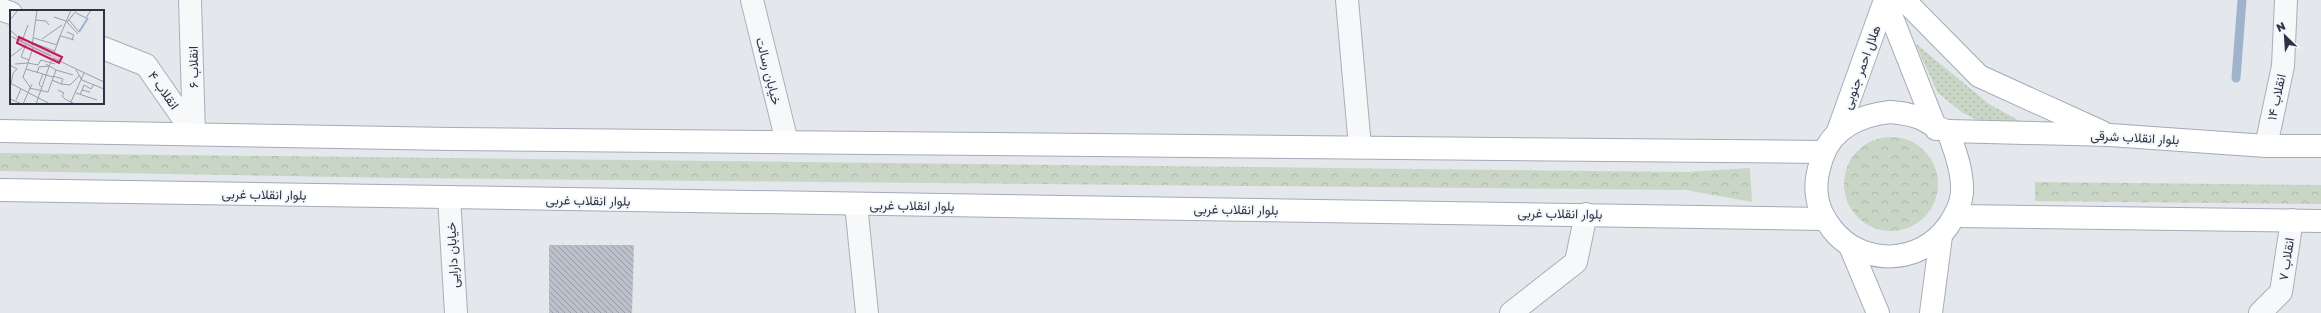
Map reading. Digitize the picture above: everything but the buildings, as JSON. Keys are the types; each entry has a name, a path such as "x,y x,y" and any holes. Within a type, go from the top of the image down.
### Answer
{"main road":[{"name":"هلال احمر جنوبی","path":"1885,0 1942,130 1961,169 1962,193 1955,216 1941,236"},
{"name":"هلال احمر جنوبی","path":"1837,134 1885,0"},
{"path":"1904,0 1979,76 2110,135"},
{"path":"1941,236 1916,252 1899,256 1882,257 1866,254 1850,246 1838,237 1824,219 1817,197 1817,174 1824,152 1837,134 1852,121 1871,114 1890,112 1907,114 1942,130"},
{"path":"0,130 451,139 1824,152"},
{"name":"بلوار انقلاب شرقی","path":"1942,130 2110,135 2266,146 2321,146"},
{"name":"بلوار انقلاب غربی","path":"0,190 1586,214 1824,219"},
{"path":"1955,216 2321,221"},
{"path":"1931,313 1941,236"},
{"path":"1850,246 1878,313"}],"street":[{"name":"انقلاب ۶","path":"191,0 194,134"},
{"name":"خیابان رسالت","path":"752,0 786,142"},
{"path":"1347,0 1360,147"},
{"name":"انقلاب ۱۴","path":"2266,146 2283,66 2286,0"},
{"path":"0,9 10,13"},
{"name":"انقلاب ۴","path":"104,48 146,65 194,134"},
{"name":"خیابان دارایی","path":"449,197 456,313"},
{"path":"856,204 867,313"},
{"path":"1511,313 1576,262 1586,214"},
{"name":"انقلاب ۷","path":"2260,313 2281,292 2292,220"}],"green space":[{"path":"1915,43 1989,104 2041,133 1988,125 1963,113 1938,93"},
{"path":"1891,137 1909,140 1924,151 1935,166 1938,184 1935,202 1924,217 1909,228 1891,231 1873,228 1858,217 1847,202 1844,184 1847,166 1858,151 1873,140"},
{"path":"0,153 1687,172 1750,168 1752,202 1686,190 400,178 0,171"},
{"path":"2035,182 2321,185 2321,204 2035,201"}],"waterway":[{"path":"2236,78 2242,0"}]}
